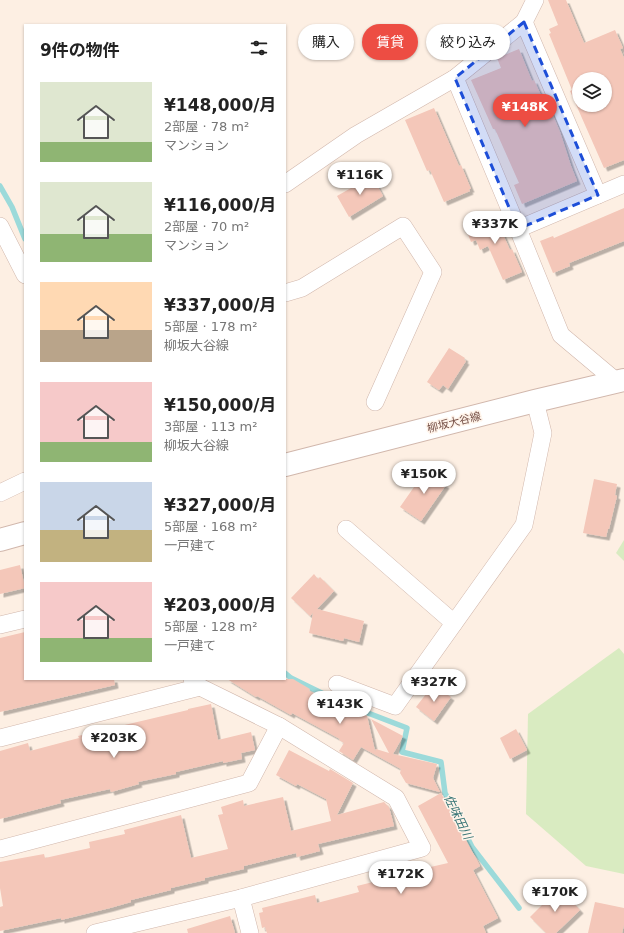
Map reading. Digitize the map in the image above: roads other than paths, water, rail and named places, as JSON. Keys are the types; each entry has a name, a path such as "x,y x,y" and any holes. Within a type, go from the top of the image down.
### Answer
{"street":[{"path":"286,183 356,135 455,78 524,22 535,0"},
{"path":"524,22 598,195"},
{"path":"455,78 561,335 621,381"},
{"path":"518,229 624,184"},
{"path":"0,226 24,273"},
{"path":"286,293 302,288 402,226 433,272 375,402"},
{"name":"柳坂大谷線","path":"286,465 536,401 621,381"},
{"path":"337,684 395,706 524,525 543,433 536,401"},
{"path":"0,493 24,481"},
{"path":"346,529 454,623"},
{"path":"0,540 24,533"},
{"path":"0,626 24,619"},
{"path":"0,738 196,683 279,726 396,798 422,848 241,898 95,933"},
{"path":"0,849 248,783 279,726"},
{"path":"241,898 250,933"}],"waterway":[{"name":"佐味田川","path":"0,186 12,207 24,237"},
{"name":"佐味田川","path":"286,674 291,678 342,703 407,728 402,752 441,762 445,793 472,847 519,908"}]}
